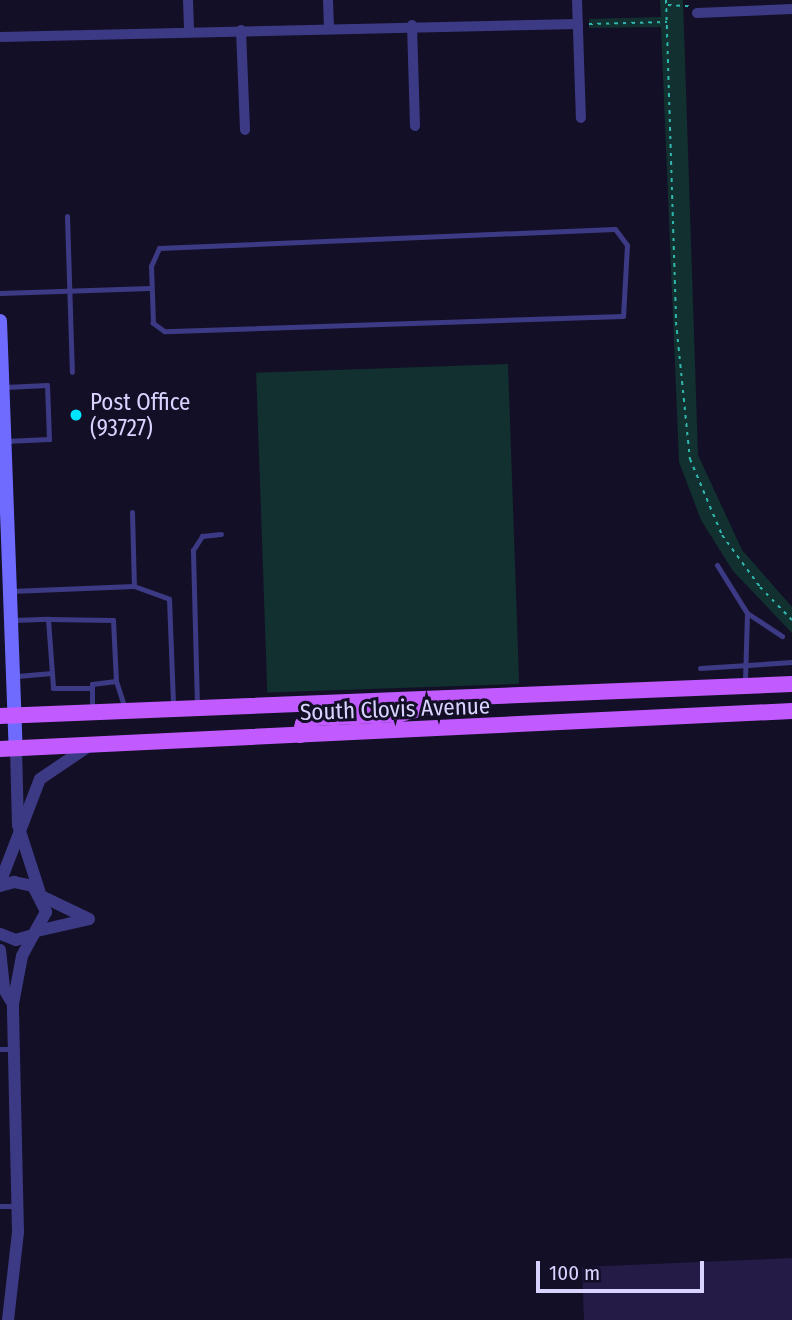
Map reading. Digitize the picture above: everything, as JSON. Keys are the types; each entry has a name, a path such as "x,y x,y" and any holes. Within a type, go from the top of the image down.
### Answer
{"main road":[{"path":"0,321 2,422 5,441 5,547 11,591 8,628 14,676 8,716 8,749"},
{"name":"South Clovis Avenue","path":"8,716 792,684"},
{"path":"300,734 303,724 315,719 400,714 456,699"},
{"name":"South Clovis Avenue","path":"8,749 792,711"}],"street":[{"path":"188,0 189,32"},
{"path":"328,0 329,28"},
{"path":"577,0 581,118"},
{"path":"697,13 792,9"},
{"path":"0,37 412,25 578,24"},
{"path":"412,25 415,126"},
{"path":"241,30 245,130"},
{"path":"0,934 16,940 89,919 42,895 24,882 0,884 18,825 44,775 90,746"},
{"path":"8,749 18,825 46,912 22,956 13,1004 18,1206 8,1320"},
{"path":"0,950 4,989 13,1004"}],"lane":[{"path":"67,216 72,372"},
{"path":"615,229 627,246 628,308 614,317 164,331 155,329 150,288 152,253 180,246 615,229"},
{"path":"0,293 150,288"},
{"path":"3,387 47,385 49,439 5,441"},
{"path":"132,512 134,586"},
{"path":"197,709 193,550 202,536 221,534"},
{"path":"717,565 747,613 782,636"},
{"path":"11,591 134,586 169,599 173,709"},
{"path":"745,686 747,613"},
{"path":"48,619 53,688 92,688 116,681"},
{"path":"8,628 48,619 113,620 116,681 126,711"},
{"path":"700,668 792,662"},
{"path":"14,676 52,673"},
{"path":"92,688 92,712"},
{"path":"0,1049 15,1049"},
{"path":"0,1206 18,1206"}],"path":[{"path":"666,0 676,322 690,459 722,535 760,587 792,620"},
{"path":"667,5 689,5 697,13"},
{"path":"578,24 667,22"}],"green space":[{"path":"660,0 683,0 698,455 742,550 792,607 792,633 733,571 701,520 679,462 661,27 589,28 589,19 661,17"},
{"path":"508,364 519,684 267,693 256,373"}],"building":[{"path":"792,1258 792,1320 584,1320 582,1267"}],"place":[{"name":"Post Office (93727)","path":"76,415"}]}
